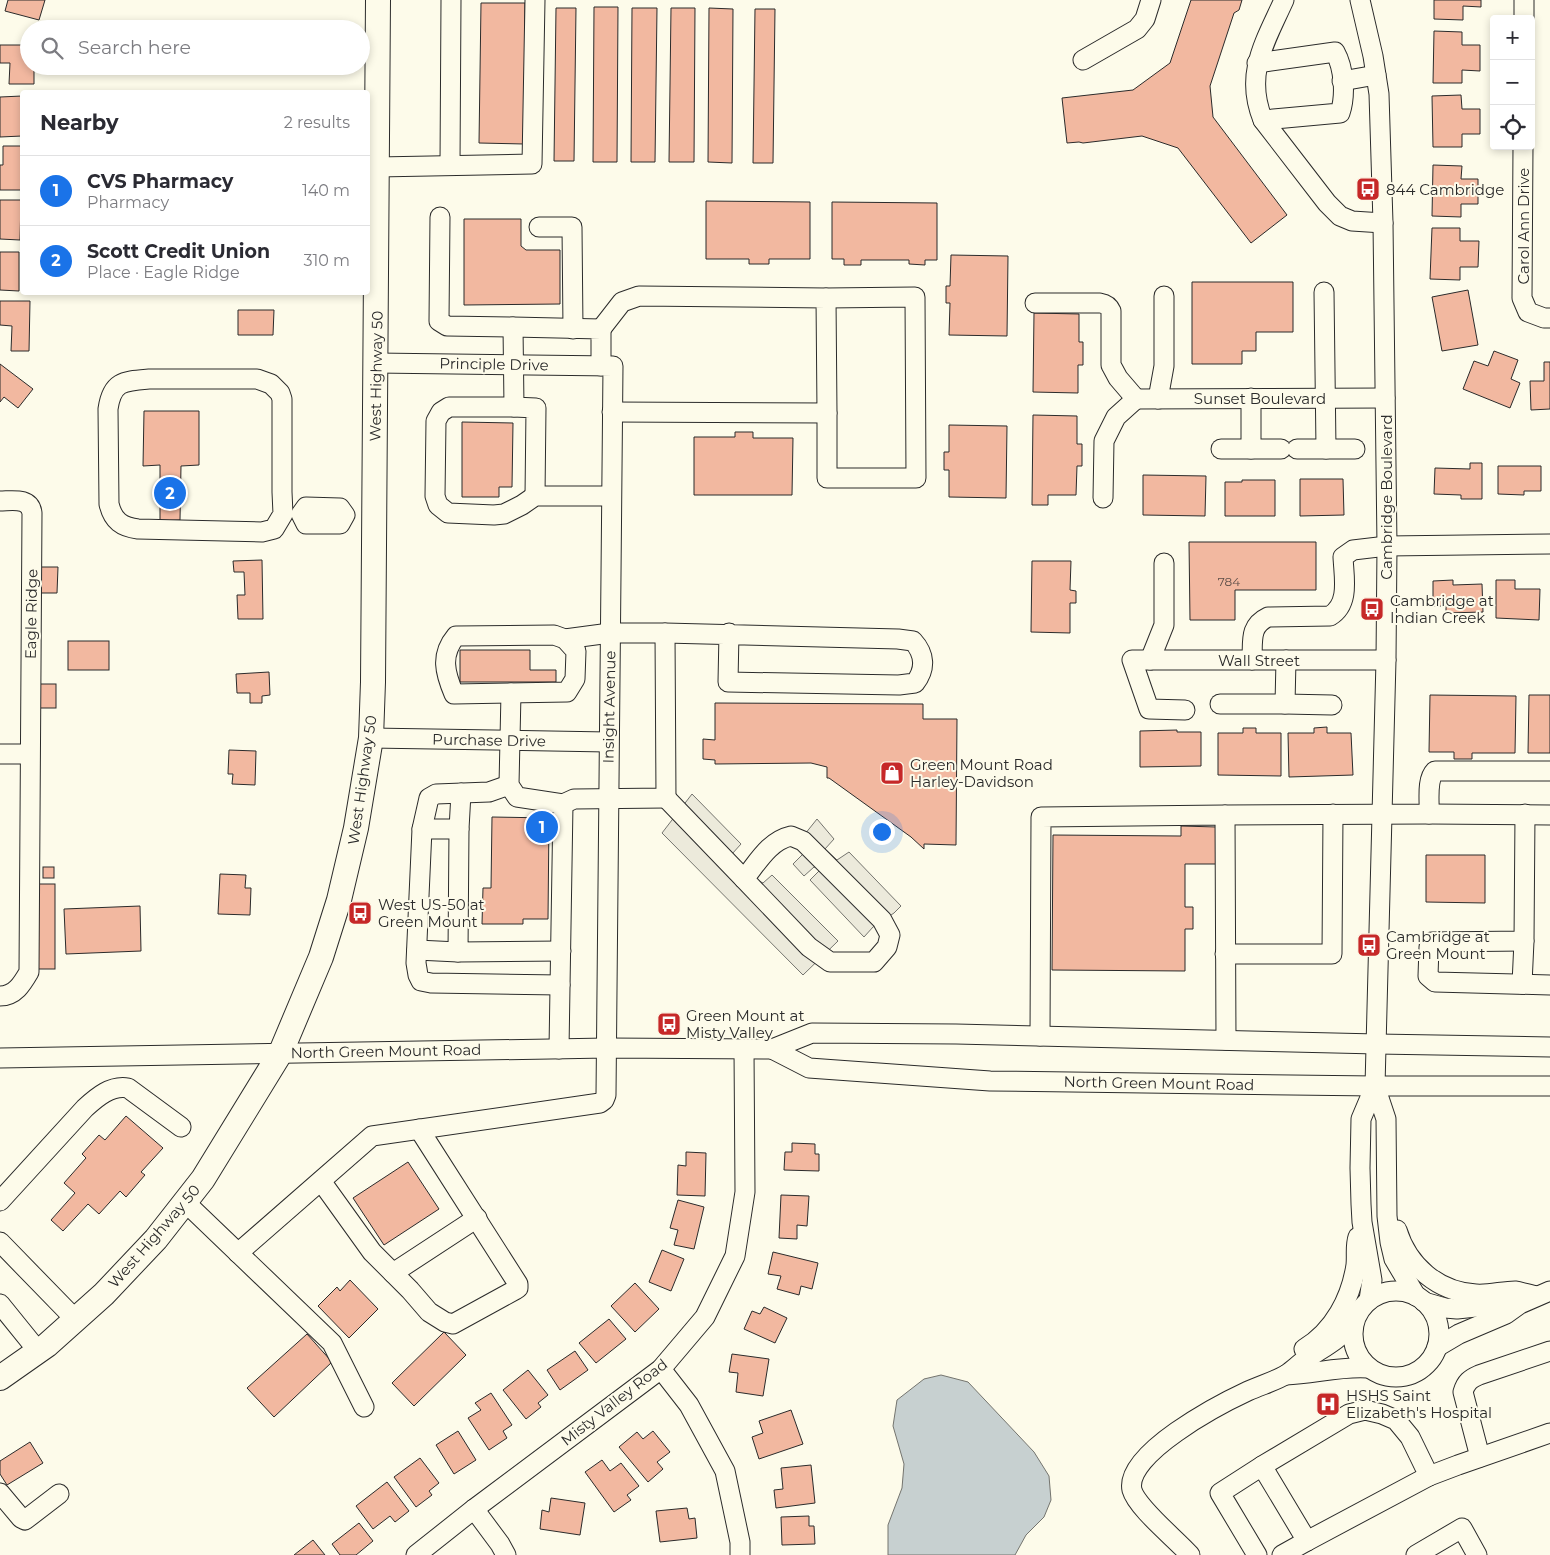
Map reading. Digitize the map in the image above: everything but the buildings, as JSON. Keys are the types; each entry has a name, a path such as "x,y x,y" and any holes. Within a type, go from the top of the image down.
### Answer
{"main road":[{"name":"West Highway 50","path":"0,1378 38,1351 104,1294 150,1246 203,1179 281,1052 321,957 340,900 356,828 371,738 374,671 378,0"}],"street":[{"path":"450,164 451,0"},
{"path":"377,167 450,164 532,164 535,0"},
{"path":"1083,60 1137,29 1145,18 1151,0"},
{"path":"1284,0 1257,63 1254,80 1258,107 1263,120 1327,203 1340,216 1352,221 1383,223"},
{"name":"Cambridge Boulevard","path":"1360,0 1379,94 1383,223 1387,546 1376,1086"},
{"path":"1524,0 1524,15"},
{"path":"1257,63 1335,52 1340,60 1343,104 1340,113 1263,120"},
{"path":"1342,81 1376,76"},
{"name":"Carol Ann Drive","path":"1523,150 1522,298 1528,312 1544,318 1550,318"},
{"path":"440,217 439,321 447,326 601,329 622,302 639,296 916,297 916,478 827,478 826,298"},
{"path":"539,227 572,227 573,329"},
{"path":"1324,292 1326,449"},
{"path":"1158,399 1164,366 1164,296"},
{"path":"1035,303 1100,303 1105,304 1112,311 1111,365 1118,378 1136,399 1116,417 1104,441 1103,498"},
{"path":"513,327 514,407"},
{"name":"Insight Avenue","path":"238,1253 372,1136 600,1103 606,1095 612,412 601,329"},
{"name":"Principle Drive","path":"376,363 607,366"},
{"path":"292,514 282,492 282,399 280,393 271,384 258,379 149,379 124,382 112,391 109,397 108,409 109,504 111,513 119,523 138,529 262,532 274,529 292,514 306,506 340,508 345,515 374,514"},
{"path":"1250,449 1251,398"},
{"name":"Sunset Boulevard","path":"1136,399 1385,398"},
{"path":"535,496 536,408 449,407 441,412 436,421 435,496 438,505 448,513 504,514 535,496 611,496"},
{"path":"612,412 827,413"},
{"path":"1221,449 1355,449"},
{"name":"Eagle Ridge","path":"0,501 23,501 29,504 32,513 29,972 20,988 6,996 0,996"},
{"path":"1252,660 1254,630 1259,621 1268,617 1330,616 1338,611 1344,600 1343,557 1353,550 1387,546 1550,544"},
{"path":"1164,563 1164,625 1141,660 1149,709 1185,710"},
{"path":"664,633 666,798 744,879 810,947 830,962 874,962 887,948 890,934 882,920 803,841 791,836 782,838 773,844 744,879"},
{"path":"565,639 576,651 575,679 567,692 454,694 445,672 446,658 451,643 456,636 554,635 565,639 610,634 729,633 898,639 913,641 924,659 921,675 915,683 899,685 728,682 729,633"},
{"name":"Wall Street","path":"1141,660 1386,660"},
{"path":"1285,704 1286,660"},
{"path":"511,693 509,785 517,797 563,804 574,799 666,798"},
{"path":"1220,704 1332,706"},
{"name":"Purchase Drive","path":"371,738 608,742"},
{"path":"0,754 29,754"},
{"path":"1429,814 1430,781 1435,771 1550,771"},
{"path":"509,785 489,792 436,794 429,798 422,829 418,975 421,980 432,983 560,985"},
{"path":"458,952 461,793"},
{"path":"559,1049 563,804"},
{"path":"1040,1036 1041,818 1382,813 1550,815"},
{"path":"1226,954 1332,954 1333,814"},
{"path":"1522,984 1525,814"},
{"path":"1225,815 1226,1040"},
{"path":"422,829 459,829"},
{"path":"1524,941 1432,942 1429,947 1428,976 1435,982 1550,984"},
{"path":"417,957 458,952 561,951"},
{"name":"North Green Mount Road","path":"0,1058 607,1048 744,1050 772,1049 812,1033 1550,1047"},
{"name":"North Green Mount Road","path":"772,1049 809,1068 990,1081 1376,1086 1550,1086"},
{"name":"Misty Valley Road","path":"416,1555 474,1508 661,1369 705,1317 735,1256 745,1192 744,1050"},
{"path":"0,1201 85,1108 98,1096 119,1086 128,1088 181,1127"},
{"path":"1353,1324 1353,1343 1356,1352 1368,1368 1384,1377 1412,1375 1428,1364 1437,1347 1438,1328 1436,1318 1431,1309 1420,1299 1394,1259 1390,1242 1387,1216 1386,1119 1376,1086"},
{"path":"1369,1300 1371,1273 1362,1222 1361,1119 1376,1086"},
{"path":"321,1181 372,1252 429,1312 448,1324 453,1324 518,1288 518,1284 420,1129"},
{"path":"185,1202 332,1343 364,1407"},
{"path":"1387,1216 1397,1230 1409,1258 1424,1274 1442,1286 1458,1292 1496,1294 1514,1291 1544,1294"},
{"path":"393,1273 477,1218"},
{"path":"1261,1385 1277,1364 1308,1347 1322,1335 1345,1303 1353,1283 1356,1242 1362,1222"},
{"path":"0,1242 75,1320"},
{"path":"1190,1555 1135,1498 1131,1480 1140,1462 1182,1428 1215,1408 1286,1375 1305,1360 1342,1337 1369,1300 1387,1292 1407,1292 1445,1308 1457,1309 1520,1304"},
{"path":"1437,1347 1474,1326 1506,1314 1520,1304 1544,1294"},
{"path":"0,1304 38,1351"},
{"path":"1480,1457 1463,1392 1465,1386 1469,1380 1479,1375 1550,1351"},
{"path":"1286,1375 1310,1374 1331,1369 1368,1368"},
{"path":"661,1369 689,1405 725,1471 740,1542 740,1555"},
{"path":"1257,1555 1220,1492 1349,1414 1365,1410 1396,1420 1410,1437 1429,1476"},
{"path":"1282,1555 1429,1476 1550,1434"},
{"path":"1262,1466 1307,1541"},
{"path":"0,1493 21,1518 25,1520 59,1494"},
{"path":"474,1508 506,1555"},
{"path":"1416,1555 1462,1528 1477,1555"}],"shaded area":[{"path":"692,794 741,844 732,854 759,881 763,883 772,875 838,941 803,975 662,833"},
{"path":"817,819 834,839 825,849 837,860 849,852 901,906 873,927 864,937 810,880 819,871 818,868 814,867 804,876 793,864 803,854 805,834"},
{"path":"941,1375 968,1382 1034,1452 1049,1476 1051,1500 1044,1517 1026,1535 1015,1555 888,1555 888,1525 902,1488 904,1464 893,1426 897,1400 924,1379"}],"place":[{"name":"844 Cambridge","path":"1368,189"},
{"name":"Scott Credit Union","path":"170,493"},
{"name":"Cambridge at Indian Creek","path":"1372,609"},
{"name":"Green Mount Road Harley-Davidson","path":"892,773"},
{"name":"CVS Pharmacy","path":"542,827"},
{"name":"West US-50 at Green Mount","path":"360,913"},
{"name":"Cambridge at Green Mount","path":"1369,945"},
{"name":"Green Mount at Misty Valley","path":"669,1024"},
{"name":"HSHS Saint Elizabeth's Hospital","path":"1328,1404"}]}
